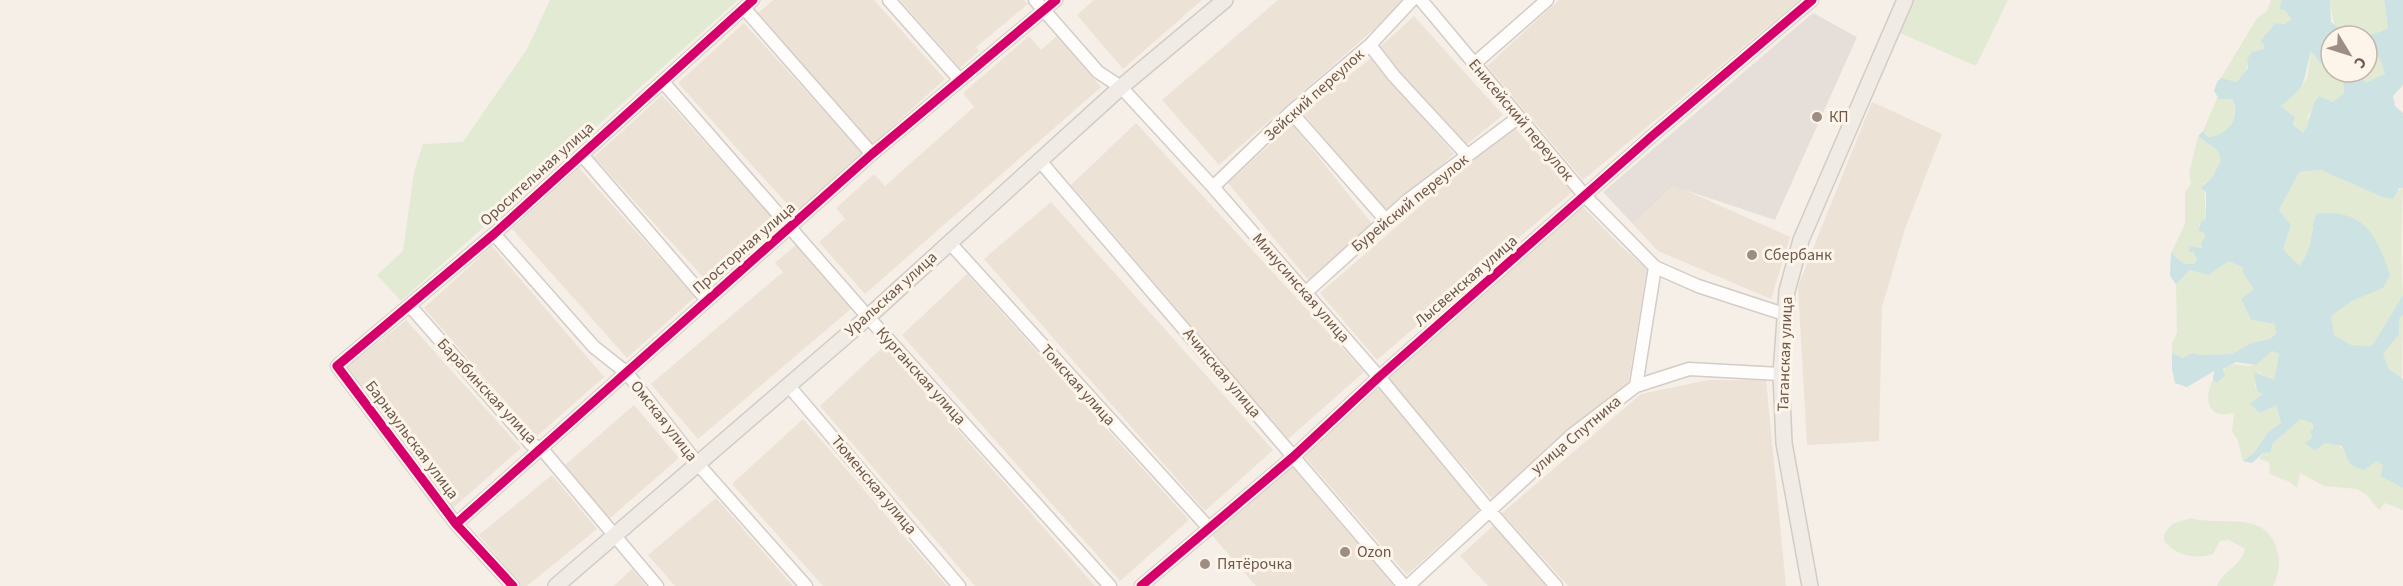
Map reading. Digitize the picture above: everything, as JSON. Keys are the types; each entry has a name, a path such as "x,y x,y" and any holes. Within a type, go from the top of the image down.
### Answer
{"main road":[{"name":"Уральская улица","path":"556,586 868,317 1121,87 1225,0"},
{"name":"Таганская улица","path":"1810,586 1784,442 1781,374 1787,291 1801,240 1905,0"}],"street":[{"path":"889,0 960,80"},
{"name":"Минусинская улица","path":"1035,0 1098,72 1121,87 1213,187 1379,377 1489,510 1556,586"},
{"name":"Просторная улица","path":"456,524 872,154 1056,0"},
{"name":"Зейский переулок","path":"1213,187 1290,112 1370,45 1412,0"},
{"name":"Енисейский переулок","path":"1421,0 1585,196 1655,267 1698,286 1784,314"},
{"path":"1474,64 1547,0"},
{"name":"Лысвенская улица","path":"1141,586 1293,457 1379,377 1812,0"},
{"path":"748,4 872,154"},
{"name":"Оросительная улица","path":"337,366 494,234 748,4"},
{"path":"1370,45 1394,76 1467,155"},
{"name":"Курганская улица","path":"663,82 868,317 1110,586"},
{"path":"1290,112 1385,219"},
{"name":"Бурейский переулок","path":"1305,293 1385,219 1519,117"},
{"path":"582,155 707,300"},
{"name":"Ачинская улица","path":"1040,160 1406,586"},
{"name":"Омская улица","path":"494,234 594,347 627,373 697,463 806,586"},
{"name":"Томская улица","path":"949,242 1208,527"},
{"path":"1636,386 1655,267"},
{"name":"Барабинская улица","path":"410,306 531,444 542,449 657,586"},
{"name":"Барнаульская улица","path":"337,366 456,524 513,586"},
{"name":"улица Спутника","path":"1406,586 1572,435 1636,386 1689,369 1781,374"},
{"name":"Тюменская улица","path":"788,385 959,586"}],"shaded area":[{"path":"773,0 874,0 945,79 872,145 756,15"},
{"path":"900,0 1024,0 1028,4 976,47 979,51 960,68"},
{"path":"1094,0 1202,0 1123,69 1077,15"},
{"path":"1278,0 1402,0 1404,3 1219,165 1162,100"},
{"path":"1559,0 1800,0 1583,180 1487,66"},
{"path":"2282,0 2330,0 2331,22 2334,24 2319,24 2319,61 2311,51 2303,83 2296,93 2280,106 2295,117 2293,124 2303,133 2319,96 2333,102 2344,93 2343,84 2379,84 2379,77 2385,74 2379,59 2379,32 2388,28 2384,0 2403,0 2403,85 2393,96 2395,106 2403,113 2403,188 2399,188 2393,199 2382,197 2321,170 2299,172 2279,210 2291,225 2283,249 2299,266 2310,246 2316,214 2346,215 2357,220 2366,227 2379,247 2390,275 2383,288 2352,301 2331,316 2334,335 2351,345 2372,346 2403,295 2403,315 2399,319 2399,334 2383,354 2389,369 2403,379 2403,488 2381,476 2383,465 2377,461 2364,470 2350,464 2342,446 2325,443 2315,451 2305,443 2313,437 2310,432 2313,428 2312,423 2301,419 2273,443 2271,452 2263,453 2252,463 2243,461 2254,453 2268,432 2281,423 2276,405 2260,413 2250,404 2263,394 2257,391 2254,372 2274,380 2279,354 2272,351 2256,365 2236,362 2223,369 2225,375 2217,383 2213,380 2214,371 2187,387 2175,383 2172,353 2183,358 2192,353 2232,354 2251,343 2270,339 2276,334 2275,324 2251,320 2241,299 2254,289 2243,273 2243,268 2229,261 2208,275 2190,270 2176,284 2170,276 2171,253 2184,264 2194,264 2197,260 2193,252 2189,252 2189,246 2202,248 2201,243 2206,237 2203,232 2198,231 2201,222 2206,219 2206,192 2201,188 2213,176 2221,160 2217,150 2198,136 2203,131 2208,137 2221,133 2231,124 2235,112 2232,99 2219,99 2214,91 2217,82 2221,78 2237,82 2248,68 2247,60 2252,52 2264,49 2264,44 2260,42 2275,23 2285,24 2291,19 2286,11 2279,8"},
{"path":"1813,13 1857,37 1775,220 1673,186 1633,224 1603,192"},
{"path":"1414,16 1503,115 1465,146 1436,117 1380,47"},
{"path":"744,23 862,153 796,214 678,83"},
{"path":"1029,36 1041,50 1057,36 1101,87 865,294 819,242 845,219 836,208 874,174 885,186 974,107 963,93"},
{"path":"1371,58 1454,154 1388,214 1303,113"},
{"path":"662,95 779,225 711,286 594,157"},
{"path":"1872,102 1942,134 1905,229 1882,307 1879,441 1807,445 1798,286"},
{"path":"1136,123 1364,372 1288,439 1071,185"},
{"path":"1292,124 1373,225 1310,282 1228,183"},
{"path":"1513,126 1572,192 1377,360 1320,293"},
{"path":"579,168 695,297 627,358 512,229"},
{"path":"1674,185 1790,237 1771,299 1658,251 1633,224"},
{"path":"1051,202 1273,450 1205,511 984,259"},
{"path":"1582,206 1647,269 1628,385 1493,500 1386,377"},
{"path":"797,244 852,308 698,439 651,384 783,272 775,263"},
{"path":"492,246 604,377 536,437 424,308"},
{"path":"967,274 1189,520 1120,581 902,335"},
{"path":"406,320 521,448 453,508 345,369"},
{"path":"884,346 1095,586 975,586 820,406"},
{"path":"1708,380 1766,380 1786,586 1568,586 1502,513 1641,394"},
{"path":"1380,387 1479,510 1407,575 1303,455"},
{"path":"634,405 679,458 609,519 564,466"},
{"path":"803,419 947,586 823,586 732,484"},
{"path":"1291,466 1394,586 1256,586 1211,534"},
{"path":"552,475 597,529 527,586 521,586 479,535"},
{"path":"716,498 793,586 675,586 648,555"},
{"path":"1494,525 1547,586 1488,586 1460,556"},
{"path":"632,569 646,586 614,586"}],"green space":[{"path":"550,0 738,0 401,301 377,275 403,251 414,172 423,144 463,142 527,49"},
{"path":"1914,0 2008,0 1976,66 1900,33"},
{"path":"2271,0 2282,0 2291,19 2285,24 2275,23 2272,26 2264,49 2247,60 2245,72 2240,80 2237,82 2221,78 2257,18 2267,11"},
{"path":"2330,0 2384,0 2388,28 2379,31 2379,24 2334,24"},
{"path":"2311,51 2319,61 2319,84 2343,84 2344,93 2333,102 2318,96 2308,116 2309,124 2303,134 2279,106 2290,98 2307,79"},
{"path":"2379,58 2384,65 2385,74 2379,79"},
{"path":"2218,96 2232,99 2234,118 2227,129 2210,138 2203,131"},
{"path":"2198,136 2217,150 2221,160 2213,176 2204,184 2206,219 2199,225 2199,231 2203,232 2206,237 2202,248 2189,246 2197,260 2194,264 2184,264 2171,253 2185,224 2185,192 2191,183 2189,173"},
{"path":"2321,170 2382,197 2403,188 2401,248 2403,295 2372,346 2351,345 2333,334 2331,316 2352,301 2383,288 2312,227 2312,247 2299,267 2282,249 2291,225 2279,210 2298,172"},
{"path":"2229,261 2243,268 2243,273 2255,289 2241,300 2251,320 2275,324 2276,335 2270,339 2251,343 2232,354 2192,353 2183,358 2172,353 2172,343 2177,333 2176,284 2191,270 2207,275"},
{"path":"2403,315 2402,379 2389,369 2383,354 2398,334 2399,319"},
{"path":"2272,351 2279,354 2274,380 2269,380 2258,372 2255,387 2263,394 2260,413 2276,404 2281,423 2268,432 2254,453 2243,461 2237,438 2232,432 2234,413 2220,414 2211,408 2208,399 2210,389 2213,380 2217,383 2230,365 2256,365"},
{"path":"2301,419 2312,422 2313,437 2305,443 2315,451 2325,443 2331,443 2347,452 2363,470 2377,461 2383,465 2383,471 2403,488 2403,510 2385,503 2379,510 2367,495 2357,489 2324,486 2300,473 2297,488 2290,482 2270,474 2269,462 2259,459 2263,453 2272,450 2273,443"},
{"path":"2191,518 2241,522 2263,529 2271,537 2279,559 2277,577 2273,586 2217,586 2240,560 2245,549 2229,540 2220,541 2213,554 2206,556 2186,555 2174,550 2164,541 2164,534 2172,524"}],"cycle path":[{"path":"513,586 456,524 337,366 494,234 753,0"},
{"path":"456,524 872,154 1056,0"},
{"path":"1141,586 1293,457 1379,377 1652,136 1812,0"}],"place":[{"name":"КП","path":"1817,117"},
{"name":"Сбербанк","path":"1752,255"},
{"name":"Ozon","path":"1345,552"},
{"name":"Пятёрочка","path":"1205,564"}]}
